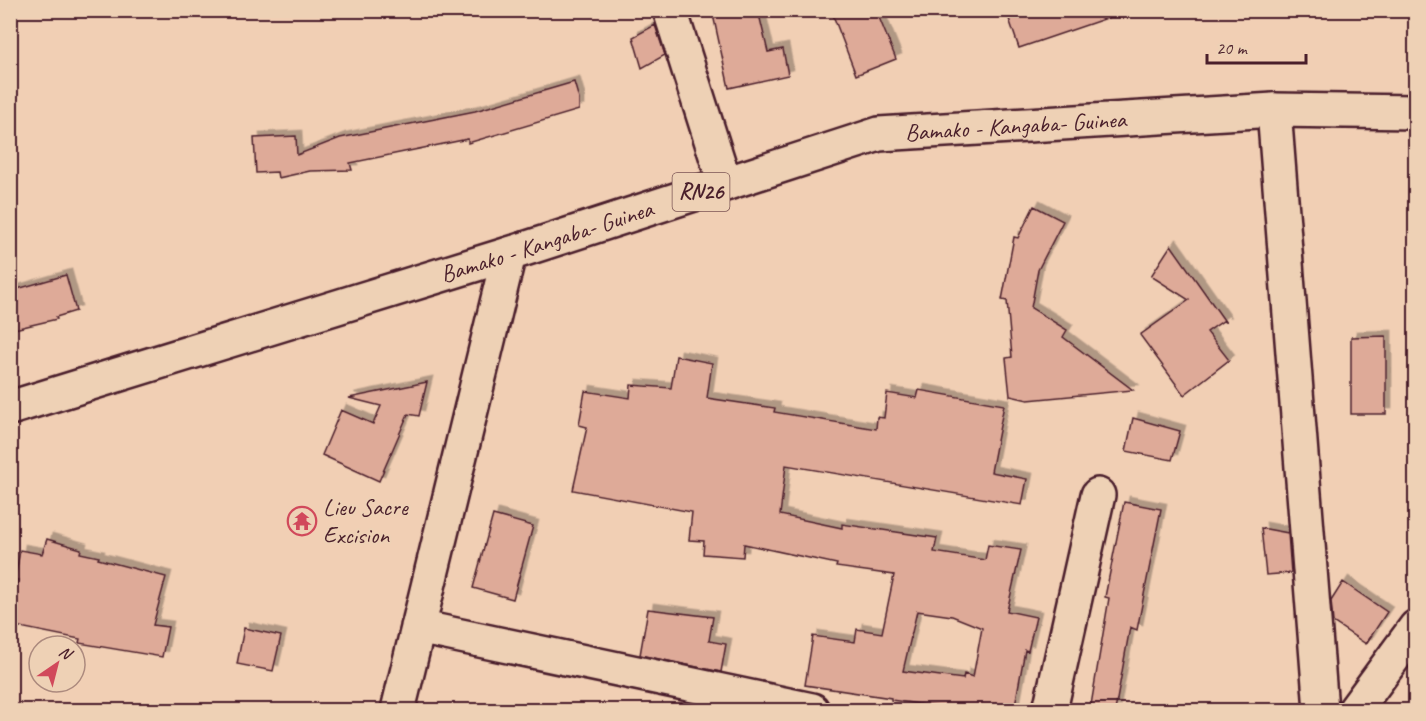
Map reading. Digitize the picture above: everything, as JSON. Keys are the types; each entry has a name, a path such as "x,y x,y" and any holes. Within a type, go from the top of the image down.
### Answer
{"street":[{"path":"670,10 725,184"},
{"path":"1274,110 1321,711"},
{"name":"Bamako - Kangaba- Guinea","path":"12,413 879,134 1274,110 1416,112"},
{"path":"398,711 509,254"},
{"path":"1050,711 1098,495"},
{"path":"418,627 812,711"},
{"path":"1355,711 1416,627"}],"building":[{"path":"712,10 758,10 768,52 783,49 788,75 729,88"},
{"path":"831,10 876,10 896,59 856,75"},
{"path":"1006,10 1115,10 1116,15 1019,48"},
{"path":"655,25 665,55 642,68 633,37"},
{"path":"574,82 579,99 579,110 468,143 468,139 350,163 352,170 310,171 278,178 277,172 256,173 254,138 296,136 297,155 340,138 475,111"},
{"path":"1034,206 1063,221 1038,270 1031,308 1067,330 1063,337 1133,390 1028,400 1010,396 1006,358 1012,357 1007,301 1002,300 1014,237 1018,238"},
{"path":"1171,245 1226,323 1223,321 1207,332 1229,360 1184,395 1140,335 1189,300 1151,276"},
{"path":"66,275 76,311 56,317 57,319 10,330 10,291"},
{"path":"1386,336 1386,414 1351,414 1351,337"},
{"path":"676,356 712,363 707,398 775,408 774,412 876,429 877,417 884,418 887,393 917,398 919,390 1004,405 991,472 1027,479 1022,505 786,465 780,515 842,528 842,524 937,538 934,552 985,560 988,545 1021,550 1007,611 1036,617 1028,651 1025,650 1014,711 968,711 805,685 813,636 855,642 857,629 882,633 894,575 836,567 837,564 744,544 743,557 703,554 704,541 689,540 692,512 573,490 587,427 579,425 585,391 630,398 631,385 671,388","holes":["917,611 952,616 982,628 973,677 964,674 963,679 903,671"]},
{"path":"427,382 419,416 408,414 379,481 322,455 341,410 373,424 381,406 349,398"},
{"path":"1133,418 1180,431 1172,460 1126,451"},
{"path":"1124,502 1161,509 1137,630 1130,627 1115,711 1090,711 1109,598 1105,597"},
{"path":"493,515 533,526 513,599 473,588"},
{"path":"1261,528 1288,533 1291,573 1266,575"},
{"path":"47,539 81,549 80,553 99,557 98,559 166,577 153,625 168,627 162,657 87,644 87,634 55,634 10,625 18,580 15,579 20,550 42,554"},
{"path":"1343,582 1387,612 1366,644 1333,622 1331,601"},
{"path":"648,609 713,617 709,641 726,644 721,672 640,655"},
{"path":"244,628 281,636 273,671 237,664"}],"place":[{"name":"Lieu Sacre Excision","path":"302,521"}]}
